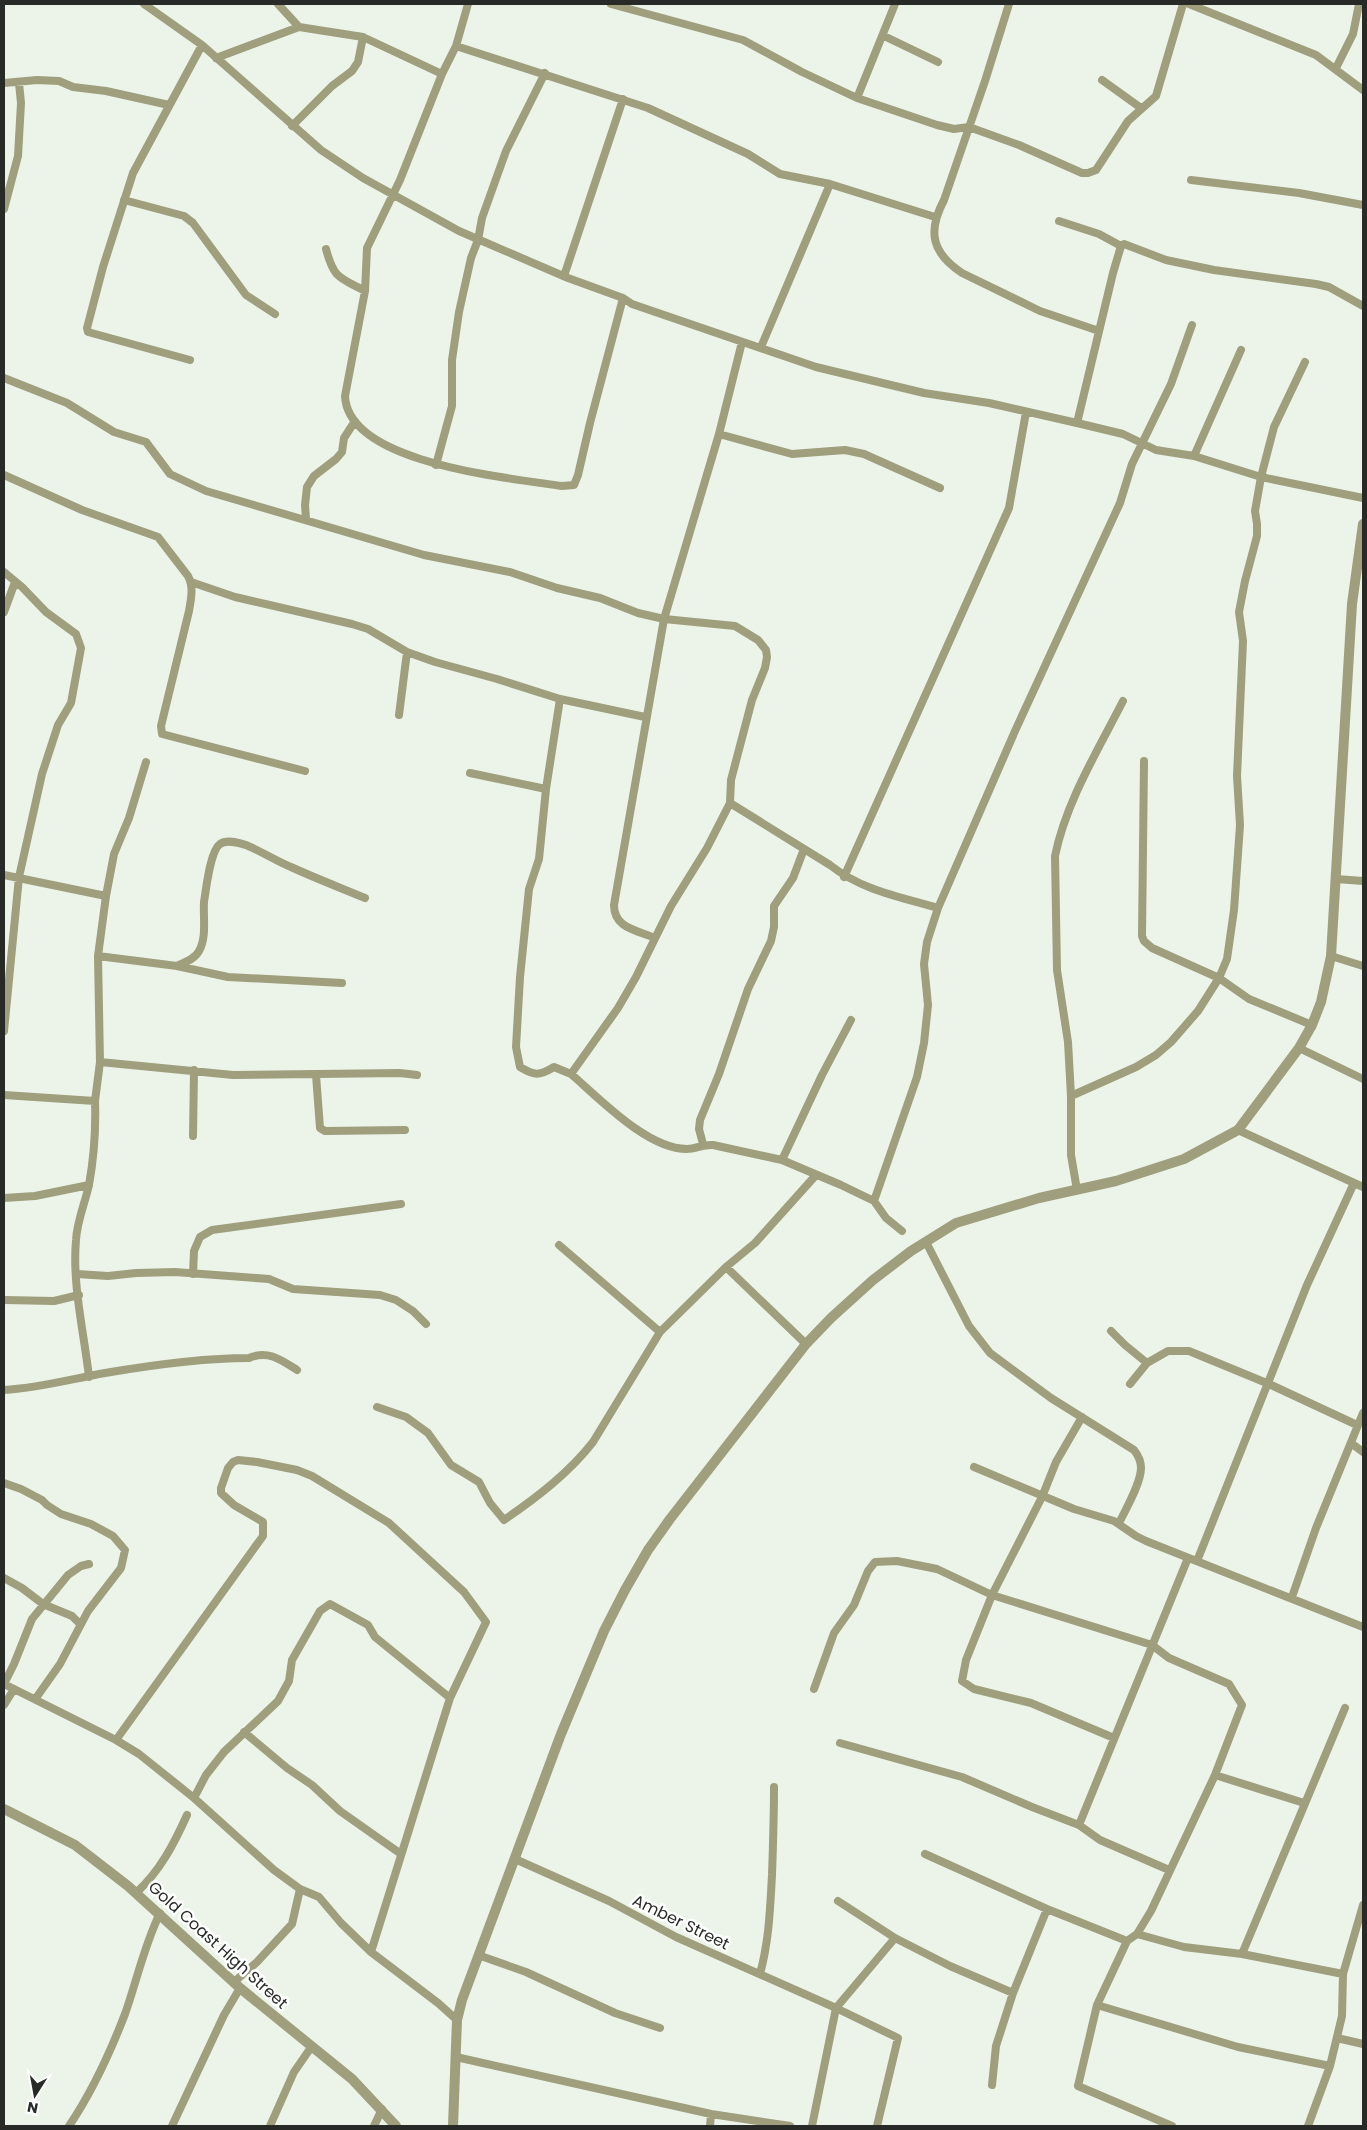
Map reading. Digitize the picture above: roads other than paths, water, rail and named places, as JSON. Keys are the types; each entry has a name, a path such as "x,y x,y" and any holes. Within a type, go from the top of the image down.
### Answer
{"street":[{"path":"144,4 202,45 320,150 392,195 432,218 478,240 623,298 632,304 816,367 924,393 989,403 1123,434 1156,450 1194,456 1261,477 1363,498"},
{"path":"278,4 299,27"},
{"path":"468,4 456,46 442,74 400,180 367,248 365,291 345,396 345,405 355,421 372,438 436,465 562,486 574,485 623,298"},
{"path":"611,4 743,40 802,72 857,98 938,125 954,129 969,127 1019,145 1088,174 1096,170 1128,121 1151,101 1158,90 1184,4"},
{"path":"857,98 884,36 895,4"},
{"path":"1008,4 944,200 935,216 934,237 939,250 956,270 1040,311 1099,331"},
{"path":"1190,4 1300,47 1336,68 1363,90"},
{"path":"1336,68 1353,34 1359,4"},
{"path":"216,58 299,27 362,37 442,74"},
{"path":"884,36 938,62"},
{"path":"292,126 332,86 352,71 358,62 362,37"},
{"path":"190,360 88,330 103,267 136,166 202,45"},
{"path":"456,46 623,99 748,154 780,174 830,184 935,216"},
{"path":"436,465 452,406 452,360 459,312 471,258 478,240 489,195 506,151 545,73"},
{"path":"4,83 37,80 59,82 73,87 106,91 169,105"},
{"path":"1102,80 1141,108"},
{"path":"4,209 17,161 21,103 19,83"},
{"path":"564,276 623,99"},
{"path":"1191,180 1299,193 1363,205"},
{"path":"761,347 830,184"},
{"path":"124,200 184,216 193,223 246,295 275,314"},
{"path":"1060,221 1099,234 1121,246 1128,244 1166,260 1214,270 1316,284 1329,288 1363,306"},
{"path":"1077,423 1112,273 1121,246"},
{"path":"326,249 335,275 365,291"},
{"path":"874,1202 917,1077 924,1043 928,1005 924,964 926,949 938,908 1015,731 1120,503 1140,443 1171,384 1192,325"},
{"path":"655,938 620,924 614,915 614,905 645,718 664,619 719,434 742,342"},
{"path":"1194,456 1241,350"},
{"path":"1071,1096 1136,1068 1171,1042 1198,1012 1219,978 1227,959 1234,910 1240,825 1237,776 1243,641 1239,612 1256,536 1255,511 1261,477 1274,427 1305,362"},
{"path":"4,378 67,403 104,428 146,442 170,474 198,487 424,555 510,572 557,588 600,598 638,613 664,619 735,626 750,633 766,650 765,668 752,700 730,780 730,802 718,828 670,906 618,1008 571,1074"},
{"path":"844,876 1009,508 1026,412"},
{"path":"306,519 304,505 307,486 314,476 342,452 344,438 355,421"},
{"path":"719,434 792,454 845,450 864,454 940,488"},
{"path":"4,475 82,510 158,537 174,555 192,582 235,597 368,629 407,652 560,700 645,718"},
{"path":"453,2126 457,2020 478,1955 516,1859 561,1734 604,1631 648,1550 706,1471 806,1344 831,1318 873,1280 926,1242 964,1221 1039,1198 1116,1181 1184,1159 1238,1130 1299,1048 1312,1025 1321,1002 1331,956 1352,604 1360,570 1363,524"},
{"path":"4,572 46,612 76,634 81,648 71,703 58,725 42,774 19,877 4,1030"},
{"path":"4,612 15,582"},
{"path":"192,582 189,611 161,726 162,734 305,770"},
{"path":"399,714 407,652"},
{"path":"560,700 546,789 539,859 530,889 520,977 516,1047 520,1067 532,1074 542,1074 554,1067 571,1074 644,1134 660,1143 687,1149 704,1144 714,1145 782,1160 841,1184 874,1202 886,1218 902,1231"},
{"path":"1077,1190 1070,1156 1071,1096 1068,1042 1057,970 1055,856 1059,838 1080,788 1123,700"},
{"path":"1144,760 1142,936 1144,941 1152,948 1219,978 1249,999 1312,1025"},
{"path":"90,1377 79,1295 76,1238 89,1185 95,1144 95,1101 100,1062 98,956 114,854 129,818 146,762"},
{"path":"470,773 546,789"},
{"path":"730,802 830,865 844,876 879,892 938,908"},
{"path":"177,966 198,953 202,944 205,924 204,903 211,861 215,850 220,844 229,841 247,845 291,868 366,898"},
{"path":"704,1144 699,1129 700,1120 719,1074 748,989 771,941 774,927 774,906 793,878 804,850"},
{"path":"4,875 106,896"},
{"path":"1336,879 1363,882"},
{"path":"98,956 177,966 228,977 342,983"},
{"path":"1331,956 1363,966"},
{"path":"782,1160 822,1075 851,1020"},
{"path":"1299,1048 1363,1079"},
{"path":"100,1062 233,1075 400,1073 417,1075"},
{"path":"193,1136 194,1070"},
{"path":"316,1075 320,1128 325,1131 405,1130"},
{"path":"4,1095 95,1101"},
{"path":"1238,1130 1363,1187"},
{"path":"377,1407 406,1417 428,1433 451,1465 479,1482 490,1503 504,1520 545,1490 580,1458 593,1442 660,1332 726,1267 755,1243 816,1175"},
{"path":"1197,1562 1307,1284 1354,1183"},
{"path":"4,1198 36,1196 89,1185"},
{"path":"193,1274 194,1251 200,1237 212,1230 401,1204"},
{"path":"926,1242 969,1326 980,1342 998,1360 1051,1398 1128,1445 1138,1456 1142,1469 1119,1523"},
{"path":"559,1244 660,1332"},
{"path":"726,1267 806,1344"},
{"path":"77,1274 108,1276 167,1272 269,1279 293,1289 380,1295 396,1300 413,1311 426,1324"},
{"path":"4,1300 54,1301 79,1295"},
{"path":"1111,1331 1147,1363"},
{"path":"1130,1384 1147,1363 1168,1352 1189,1351 1269,1384 1357,1425"},
{"path":"4,1390 33,1388 158,1365 249,1358 257,1354 271,1354 297,1370"},
{"path":"1292,1597 1316,1528 1363,1413"},
{"path":"1082,1417 1056,1462 1042,1497 992,1594 966,1660 962,1681 974,1689 1031,1702 1114,1738"},
{"path":"1350,1443 1363,1452"},
{"path":"116,1740 263,1536 263,1522 234,1505 221,1493 228,1468 233,1462 241,1459 297,1470 314,1478 389,1523 464,1592 486,1622 450,1698 371,1952"},
{"path":"974,1467 1074,1510 1119,1523 1136,1536 1363,1627"},
{"path":"4,1483 42,1500 61,1514 91,1524 113,1536 123,1545 126,1554 122,1568 88,1611 60,1664 36,1698"},
{"path":"1079,1825 1188,1558"},
{"path":"814,1689 834,1633 854,1606 868,1571 875,1562 898,1561 937,1570 992,1594 1152,1644 1169,1658 1229,1684 1242,1705 1215,1775 1151,1911 1137,1934 1127,1941 1097,2005 1078,2086 1172,2126"},
{"path":"89,1564 76,1569 68,1576 32,1619 4,1684 36,1698 116,1740 146,1759 194,1798 262,1860 300,1889 319,1897 341,1923 371,1952 438,2003 457,2020"},
{"path":"4,1578 22,1588 43,1604 64,1611 80,1624"},
{"path":"194,1798 224,1752 278,1701 289,1681 292,1660 320,1611 330,1604 368,1625 375,1637 450,1698"},
{"path":"4,1705 14,1689"},
{"path":"1242,1954 1345,1708"},
{"path":"244,1732 287,1768 312,1784 340,1811 401,1854"},
{"path":"840,1742 962,1777 1079,1825 1100,1840 1169,1870"},
{"path":"1215,1775 1304,1803"},
{"path":"760,1974 767,1949 770,1927 775,1824 774,1787"},
{"name":"Gold Coast High Street","path":"4,1809 75,1846 136,1893 237,1985 352,2079 396,2126"},
{"path":"136,1893 159,1868 175,1843 187,1815"},
{"path":"925,1854 1047,1909 1127,1941"},
{"name":"Amber Street","path":"516,1859 609,1901 676,1937 836,2008 898,2038 877,2126"},
{"path":"172,2126 237,1985 292,1924 300,1889"},
{"path":"838,1901 895,1938 950,1966 1013,1993"},
{"path":"1311,2126 1337,2038 1342,2016 1343,1974 1363,1905"},
{"path":"992,2085 996,2046 1013,1993 1047,1909"},
{"path":"69,2126 90,2092 124,2016 145,1946 160,1913"},
{"path":"1137,1934 1184,1947 1242,1954 1343,1974"},
{"path":"812,2126 836,2008 895,1938"},
{"path":"478,1955 526,1972 614,2013 660,2028"},
{"path":"1097,2005 1238,2047 1330,2066"},
{"path":"1337,2038 1363,2044"},
{"path":"270,2126 294,2072 312,2046"},
{"path":"456,2057 711,2114 790,2126"},
{"path":"374,2126 382,2109"},
{"path":"710,2126 711,2114"}]}
